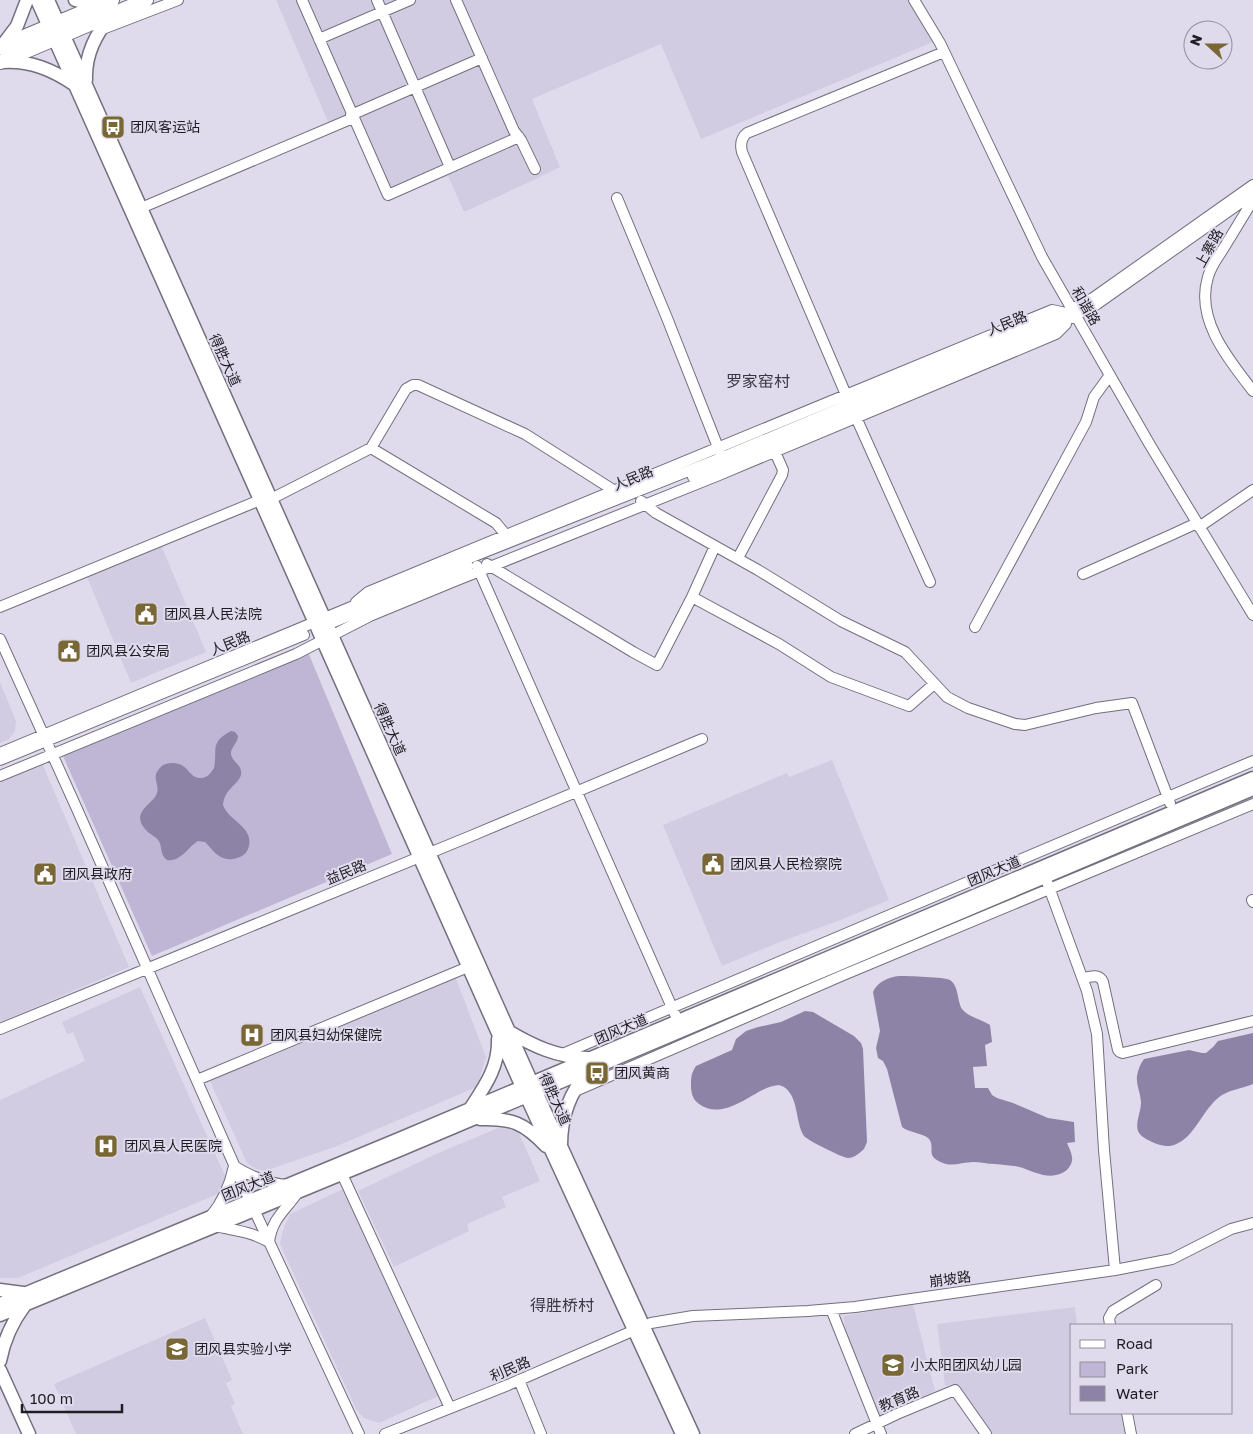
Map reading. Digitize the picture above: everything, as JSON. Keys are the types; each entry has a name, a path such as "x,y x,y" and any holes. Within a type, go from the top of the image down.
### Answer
{"highway":[{"path":"0,62 112,0"},
{"path":"0,47 112,14 146,0"}],"main road":[{"path":"0,47 17,26 27,0"},
{"path":"37,0 56,31"},
{"path":"48,0 56,31"},
{"path":"75,0 99,6"},
{"path":"0,62 37,65 80,85 86,71 88,56 93,43 112,14"},
{"name":"得胜大道","path":"56,31 556,1150 639,1328 693,1434"},
{"name":"得胜大道","path":"80,85 141,208 265,500"},
{"name":"团风大道","path":"590,1064 678,1021 1253,778"},
{"name":"团风大道","path":"0,1315 25,1299 590,1064 1048,882 1253,788"},
{"name":"得胜大道","path":"424,855 468,966 503,1031"},
{"path":"503,1031 538,1048 560,1055 590,1064 573,1092 556,1150 518,1123 471,1114 495,1067 503,1031"},
{"name":"团风大道","path":"293,1188 342,1174 471,1114"},
{"path":"0,1290 25,1299 7,1334 0,1360"},
{"name":"团风大道","path":"0,1304 25,1299"},
{"name":"得胜大道","path":"639,1328 682,1434"},
{"path":"0,1370 29,1434"},
{"path":"0,1387 21,1434"}],"street":[{"path":"100,30 178,0"},
{"path":"302,0 388,195 520,137"},
{"path":"376,0 450,168"},
{"path":"319,39 410,0"},
{"path":"456,0 514,131 520,137 535,170"},
{"name":"和谐路","path":"914,0 944,52 1071,314 1110,375 1253,615"},
{"path":"930,582 742,152 741,142 747,133 944,52"},
{"path":"141,208 482,58"},
{"name":"人民路","path":"1071,314 1253,185"},
{"name":"人民路","path":"642,502 852,407 1054,319 1097,304 1253,194"},
{"path":"617,198 720,453"},
{"name":"上寨路","path":"1253,200 1211,269 1206,284 1205,298 1212,330 1238,372 1253,391"},
{"path":"347,609 368,592 615,491 1056,334 1071,314"},
{"path":"975,627 1086,422 1094,397 1110,375"},
{"path":"0,607 265,500 371,448 406,389 410,386 418,385 525,434 624,497"},
{"path":"0,776 296,654 323,629 370,616 482,565 775,452 852,407"},
{"path":"371,448 496,523 506,535"},
{"path":"738,558 782,475 783,470 775,452"},
{"name":"人民路","path":"0,752 45,738 323,629 347,609 624,497 720,453"},
{"path":"1083,574 1198,525 1253,490"},
{"path":"642,502 656,513 738,558 840,621 905,652 947,697 968,708 1015,724 1024,725 1096,708 1132,703 1173,811"},
{"path":"482,565 657,665 692,597 715,546"},
{"path":"482,565 576,791 678,1021"},
{"path":"692,597 779,644 824,674 838,681 909,706 934,684"},
{"path":"0,639 148,968 234,1166 359,1434"},
{"name":"人民路","path":"0,760 45,738"},
{"name":"益民路","path":"0,1029 702,739"},
{"path":"560,1055 1253,761"},
{"path":"573,1092 841,976 1048,882 1253,804"},
{"path":"1048,882 1083,978 1097,1034 1114,1270"},
{"path":"196,1080 468,966"},
{"path":"1083,978 1097,976 1101,978 1118,1050 1123,1053 1253,1021"},
{"path":"234,1166 262,1180 293,1188 275,1222 269,1242"},
{"path":"234,1166 227,1190 212,1222 248,1233 269,1242"},
{"path":"342,1174 450,1408"},
{"name":"崩坡路","path":"639,1328 669,1319 693,1316 832,1309 1114,1270 1172,1259 1231,1229 1253,1223"},
{"path":"1110,1324 1108,1318 1113,1311 1156,1285"},
{"path":"832,1309 880,1434"},
{"name":"利民路","path":"385,1434 519,1380 639,1328"},
{"path":"519,1380 541,1434"},
{"name":"教育路","path":"855,1434 897,1414 956,1390 986,1434"},
{"path":"1127,1414 1131,1434"}],"shaded area":[{"path":"276,0 908,0 933,42 701,139 661,44 532,99 560,167 464,212 448,176 388,201 348,116 329,124"},
{"name":"团风县人民法院","path":"161,545 206,652 131,683 87,577"},
{"path":"0,682 16,721 15,731 9,739 0,743"},
{"path":"832,760 889,900 722,966 663,825 787,773 789,777"},
{"name":"团风县政府","path":"42,763 129,967 1,1022 0,781"},
{"path":"455,976 486,1057 477,1087 337,1146 265,1171 256,1169 248,1164 210,1081"},
{"name":"团风县人民医院","path":"140,987 226,1178 218,1194 18,1278 0,1278 0,1100 85,1061 73,1032 67,1034 62,1022"},
{"path":"498,1128 509,1129 519,1133 540,1181 502,1197 506,1207 467,1224 469,1231 394,1267 358,1191 436,1154"},
{"path":"345,1188 441,1395 379,1423 364,1418 356,1409 280,1244 283,1230 290,1214"},
{"name":"小太阳团风幼儿园","path":"913,1304 935,1391 879,1416 848,1339 843,1316"},
{"path":"1075,1307 1077,1324 1070,1324 1070,1414 1122,1414 1125,1434 991,1434 959,1392 957,1383 945,1386 937,1324"},
{"name":"团风县实验小学","path":"205,1318 232,1380 226,1383 235,1404 231,1406 243,1434 76,1434 54,1384"}],"green space":[{"path":"308,652 392,854 152,956 63,756"}],"water":[{"path":"231,731 235,732 238,736 231,754 239,766 241,775 226,795 223,805 226,811 241,825 248,835 248,849 244,855 238,858 228,859 220,857 205,842 198,841 176,859 167,860 163,855 158,840 141,824 140,818 141,813 157,793 157,773 163,765 175,763 185,767 195,777 206,777 214,768 217,743 224,735"},
{"path":"899,976 934,977 950,980 955,986 962,1009 990,1025 992,1042 985,1045 987,1066 973,1067 975,1088 988,1088 992,1095 997,1098 1048,1118 1074,1122 1075,1142 1067,1143 1072,1161 1067,1170 1049,1176 1009,1165 973,1162 947,1164 934,1158 931,1142 927,1137 902,1127 887,1069 883,1061 878,1058 876,1048 880,1031 873,992 877,985"},
{"path":"805,1011 813,1012 854,1036 861,1043 863,1049 867,1142 859,1154 852,1157 848,1158 839,1155 804,1136 799,1124 795,1103 789,1091 784,1087 776,1085 767,1088 722,1109 711,1109 699,1104 692,1095 691,1079 696,1066 732,1050 736,1039 746,1031 781,1022"},
{"path":"1253,1033 1253,1084 1230,1091 1218,1098 1191,1133 1178,1143 1170,1146 1162,1145 1141,1136 1137,1122 1141,1103 1137,1076 1139,1067 1144,1059 1189,1050 1206,1053 1218,1041"}],"place":[{"name":"团风客运站","path":"113,127"},
{"name":"团风县人民法院","path":"146,614"},
{"name":"团风县公安局","path":"69,651"},
{"name":"团风县人民检察院","path":"713,864"},
{"name":"团风县政府","path":"45,874"},
{"name":"团风县妇幼保健院","path":"252,1035"},
{"name":"团风黄商","path":"597,1073"},
{"name":"团风县人民医院","path":"106,1146"},
{"name":"团风县实验小学","path":"177,1349"},
{"name":"小太阳团风幼儿园","path":"893,1365"}],"district":[{"name":"罗家窑村","path":"758,381"},
{"name":"得胜桥村","path":"562,1305"}]}
